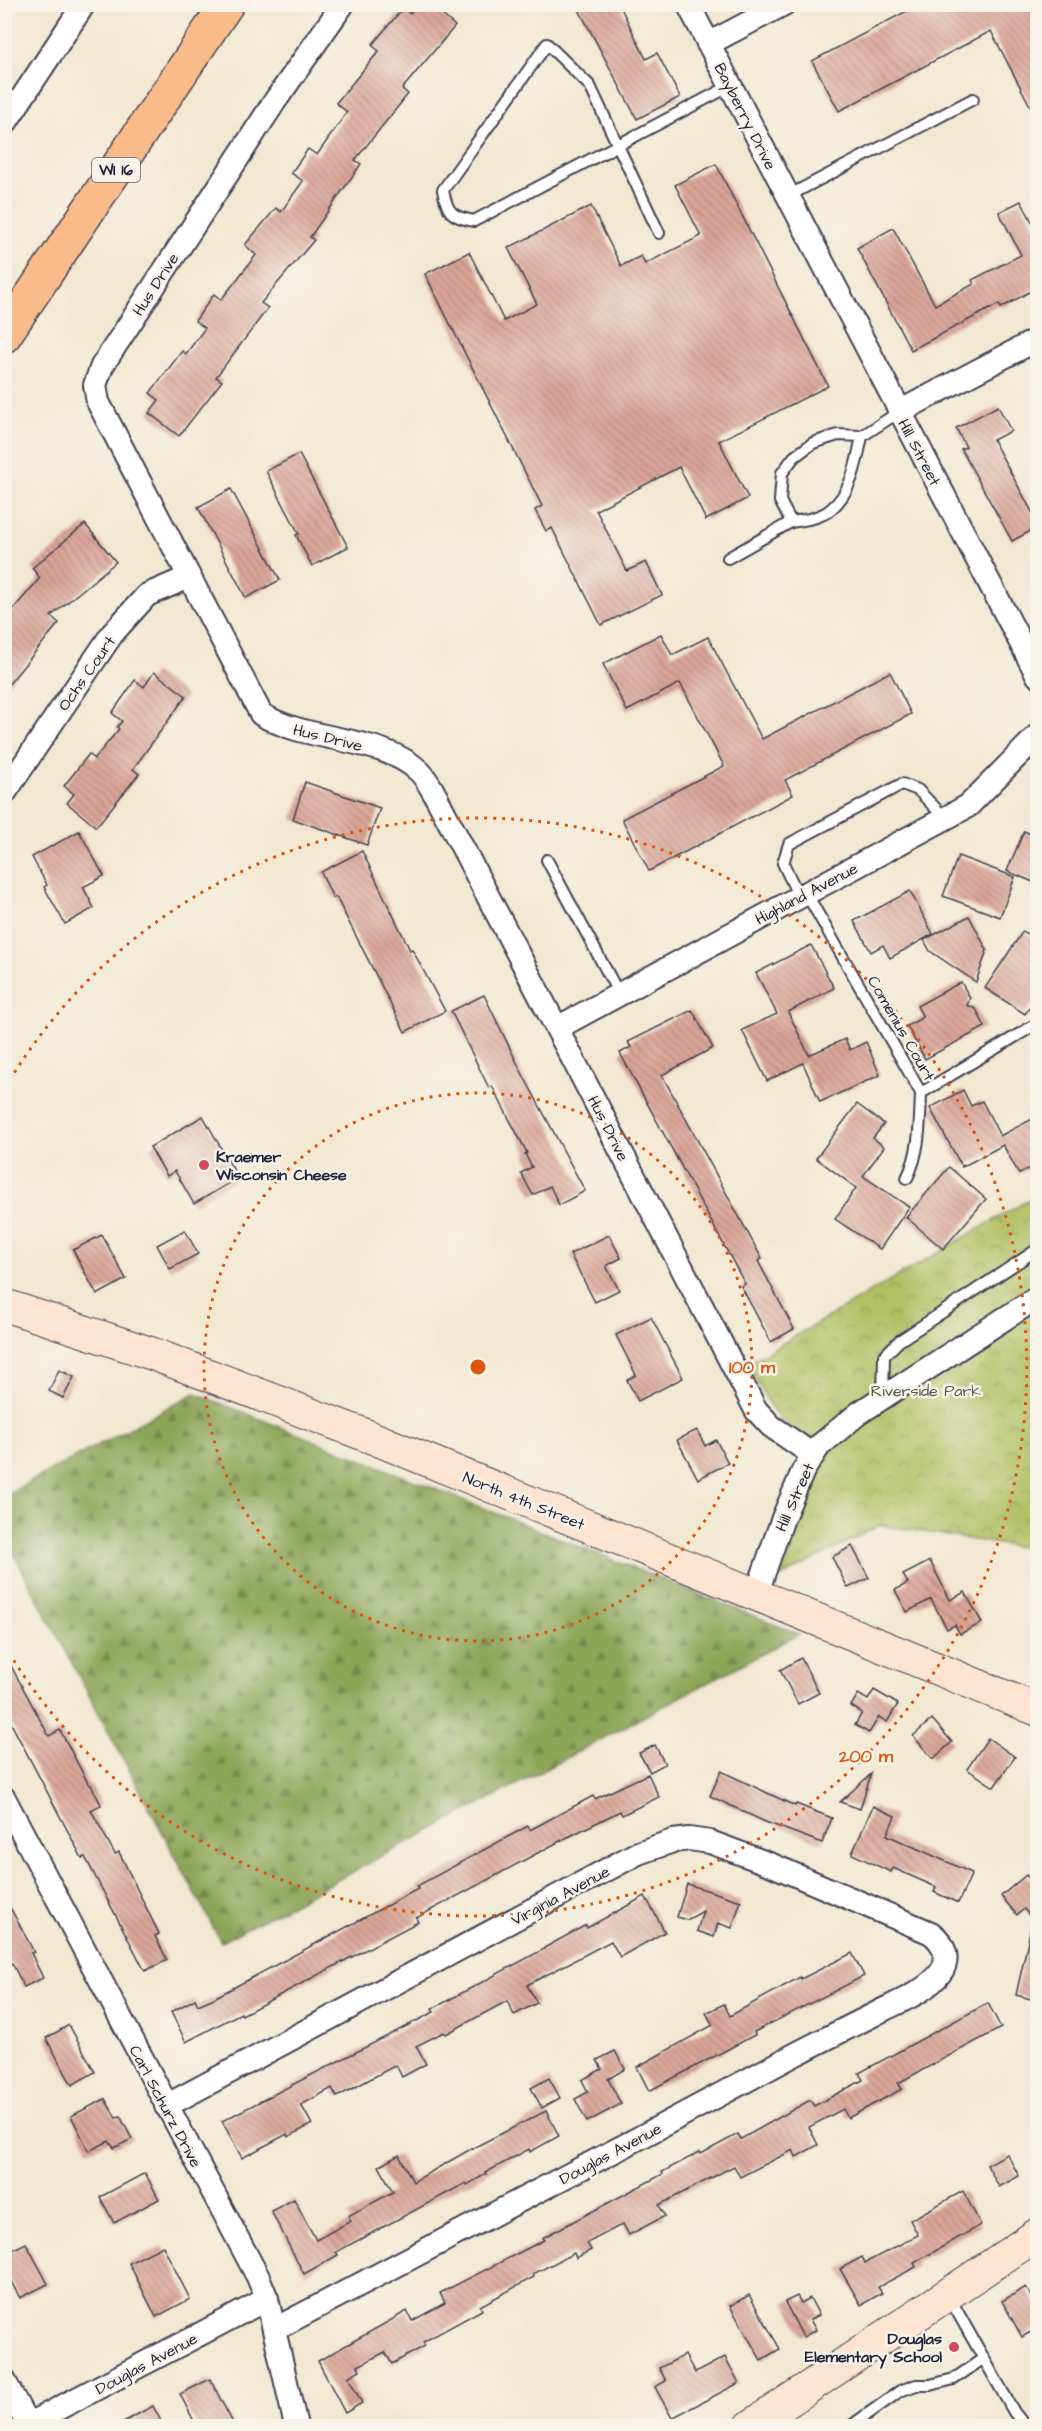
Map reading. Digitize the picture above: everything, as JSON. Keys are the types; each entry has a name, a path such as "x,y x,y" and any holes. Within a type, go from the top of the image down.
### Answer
{"highway":[{"name":"WI 16","path":"4,336 227,4"}],"street":[{"path":"4,125 84,4"},
{"name":"Hus Drive","path":"343,4 275,101 97,375 96,394 103,415 261,714 274,722 304,732 397,756 422,773 756,1410 771,1426 813,1455"},
{"name":"Bayberry Drive","path":"688,4 804,228"},
{"path":"708,44 784,4"},
{"name":"Hill Street","path":"804,228 1038,676"},
{"path":"899,412 1038,339"},
{"name":"Ochs Court","path":"4,794 112,634 147,595 189,577"},
{"name":"Highland Avenue","path":"557,1028 968,806 1038,735"},
{"name":"Hill Street","path":"756,1595 783,1518 803,1471 813,1455 836,1431 883,1397 1038,1297"},
{"name":"North 4th Street","path":"4,1305 153,1354 357,1432 1038,1710"},
{"name":"Carl Schurz Drive","path":"4,1797 258,2277 267,2299 296,2427"},
{"name":"Virginia Avenue","path":"166,2106 638,1853 673,1841 689,1839 710,1842 772,1865 931,1933 939,1939 945,1950 946,1960 942,1971"},
{"name":"Douglas Avenue","path":"274,2329 432,2248 824,2039 917,1993 942,1971"},
{"path":"767,2420 1038,2234"},
{"name":"Douglas Avenue","path":"26,2426 267,2299"},
{"path":"4,2380 26,2426"}],"lane":[{"path":"659,233 618,145 590,86 547,44 442,190 446,208 459,218 474,221 618,145 730,86"},
{"path":"787,196 973,99"},
{"path":"791,522 780,501 782,473 794,457 813,443 838,435 862,436 899,412"},
{"path":"728,558 791,522 810,519 831,510 844,493 855,468 862,436"},
{"name":"Comenius Court","path":"945,818 918,790 902,784 789,844 783,863 921,1093 1038,1023"},
{"path":"547,860 619,994"},
{"path":"907,1178 912,1168 920,1123 921,1093"},
{"path":"883,1397 884,1356 891,1348 1038,1249"},
{"path":"948,2294 1014,2412 1026,2427"},
{"path":"851,2427 900,2391 916,2385 942,2384 954,2379 984,2358"}],"green space":[{"name":"Riverside Park","path":"1037,1195 1037,1550 880,1525 781,1577 824,1463 832,1452 784,1423 773,1411 747,1364"},
{"path":"195,1393 799,1634 221,1942 4,1536 5,1495"}],"building":[{"path":"418,4 430,4 455,26 402,89 408,94 355,160 361,164 310,237 314,240 261,303 268,308 216,377 222,381 179,436 149,413 159,400 150,393 182,351 186,354 205,328 195,321 214,294 221,300 256,255 245,245 276,208 281,212 303,181 291,173 308,149 317,155 347,112 336,103 379,51 372,45 403,8 410,14"},
{"path":"576,4 619,4 646,59 657,53 680,97 637,119"},
{"path":"920,4 1038,4 1038,121 991,31 839,111 812,61"},
{"path":"716,164 828,386 719,441 748,498 706,520 679,467 596,510 627,571 646,562 662,595 601,625 552,528 546,531 535,510 542,506 425,274 469,252 504,321 537,304 508,248 591,206 621,266 641,256 645,264 701,236 675,185"},
{"path":"1021,201 1038,233 1038,287 1001,308 999,304 911,350 857,248 893,228 935,305 974,284 972,280 1021,255 999,212"},
{"path":"998,406 1011,431 993,440 1038,523 1038,527 1012,541 961,449 966,447 956,428"},
{"path":"299,454 348,547 312,566 296,535 299,534 266,471"},
{"path":"231,489 280,580 246,598 198,507"},
{"path":"85,524 116,562 51,616 59,623 4,690 4,620 40,578 32,568"},
{"path":"661,634 672,655 708,637 762,739 890,672 911,714 785,780 793,795 649,871 622,819 724,766 680,683 627,711 603,664"},
{"path":"154,672 186,696 133,769 139,774 96,827 67,803 74,794 64,786 89,754 94,759 119,729 117,727 122,721 112,713 135,680 144,687"},
{"path":"305,782 380,808 367,845 293,819"},
{"path":"79,831 104,876 83,887 94,908 65,924 44,887 47,885 32,857"},
{"path":"1024,831 1038,837 1038,884 1007,871"},
{"path":"362,851 410,950 412,949 445,1011 405,1032 321,872"},
{"path":"958,856 1015,877 1000,917 943,896"},
{"path":"910,891 933,934 890,958 883,945 871,952 854,921"},
{"path":"969,916 987,950 976,982 930,951 924,940"},
{"path":"1023,931 1038,941 1038,996 1025,1014 985,988"},
{"path":"811,945 834,988 788,1012 809,1055 845,1039 850,1050 866,1042 880,1075 820,1102 803,1063 767,1081 742,1030 777,1014 756,973"},
{"path":"961,982 970,998 967,1005 976,1009 985,1027 925,1059 907,1026 923,1017 917,1006"},
{"path":"484,995 521,1071 585,1191 559,1205 550,1186 533,1195 521,1173 532,1167 525,1154 527,1153 492,1086 489,1088 451,1011"},
{"path":"692,1010 713,1048 662,1075 762,1259 758,1261 794,1329 771,1342 741,1286 745,1284 620,1053 631,1047 628,1042"},
{"path":"963,1090 971,1106 982,1101 1000,1136 1038,1116 1038,1164 1019,1174 1003,1145 962,1167 930,1108"},
{"path":"857,1104 884,1124 873,1138 884,1147 863,1176 909,1207 880,1249 835,1219 856,1188 816,1158"},
{"path":"203,1116 238,1178 194,1204 175,1171 167,1176 150,1147"},
{"path":"949,1167 986,1199 943,1249 906,1217"},
{"path":"185,1230 198,1254 170,1269 157,1245"},
{"path":"102,1235 126,1279 97,1295 73,1250"},
{"path":"609,1235 621,1258 606,1266 619,1290 595,1302 570,1254"},
{"path":"651,1317 683,1378 638,1401 627,1380 636,1375 616,1335"},
{"path":"59,1370 74,1377 63,1398 49,1391"},
{"path":"697,1430 705,1446 716,1440 728,1463 698,1479 677,1440"},
{"path":"852,1546 869,1578 848,1588 832,1557"},
{"path":"930,1561 950,1600 965,1592 982,1623 960,1634 955,1625 947,1629 931,1599 907,1612 895,1590 908,1583 903,1575"},
{"path":"4,1653 49,1736 60,1730 91,1785 101,1805 91,1810 115,1854 119,1852 159,1934 155,1936 167,1960 145,1971 4,1710"},
{"path":"801,1658 819,1693 798,1704 780,1670"},
{"path":"874,1690 898,1704 887,1722 879,1717 869,1733 855,1725 862,1713 851,1706 858,1694 868,1700"},
{"path":"932,1719 952,1742 933,1759 913,1736"},
{"path":"988,1738 1015,1757 994,1787 967,1769"},
{"path":"655,1745 665,1764 650,1772 639,1753"},
{"path":"721,1771 795,1806 796,1804 832,1818 822,1843 763,1821 710,1796"},
{"path":"648,1774 659,1797 622,1815 620,1811 562,1840 416,1918 418,1922 186,2042 171,2012 195,1999 198,2005 214,1998 418,1889 417,1886 528,1826 530,1830 593,1796 595,1799"},
{"path":"871,1774 860,1809 840,1802"},
{"path":"873,1806 895,1816 887,1835 972,1873 958,1903 934,1892 936,1887 893,1868 891,1872 852,1854"},
{"path":"1026,1875 1038,1888 1038,1925 1024,1909 1017,1915 1001,1896"},
{"path":"687,1884 741,1901 732,1928 718,1923 714,1937 697,1931 703,1911 687,1920 677,1917"},
{"path":"4,1896 34,1952 31,1953 43,1978 24,1987 12,1963 9,1965 4,1956"},
{"path":"645,1896 665,1932 620,1957 611,1941 527,1985 537,2003 514,2015 507,2001 446,2034 444,2032 416,2046 426,2064 402,2077 396,2065 337,2097 332,2088 301,2105 312,2124 288,2137 287,2134 242,2158 222,2121 434,2012 432,2009 586,1925 587,1928"},
{"path":"1031,1928 1038,1928 1038,2001 1016,1995"},
{"path":"852,1953 864,1976 754,2032 755,2035 649,2091 637,2067 713,2025 706,2013 724,2004 730,2016 800,1977 801,1979"},
{"path":"988,2003 1001,2028 898,2083 902,2089 848,2118 843,2109 809,2127 818,2145 796,2157 793,2150 740,2177 734,2166 659,2205 665,2216 629,2235 623,2224 587,2243 591,2250 576,2258 574,2253 533,2274 534,2277 480,2306 482,2310 423,2342 425,2346 392,2364 385,2352 358,2366 360,2370 348,2377 362,2403 345,2413 318,2361 407,2311 412,2321 445,2303 440,2293 544,2240 542,2238 700,2152 701,2154 738,2134 741,2139 810,2100 814,2106 863,2080 859,2073"},
{"path":"69,2025 95,2072 72,2085 46,2038"},
{"path":"615,2051 625,2069 608,2079 621,2104 587,2122 575,2099 588,2092 582,2080 602,2069 597,2060"},
{"path":"549,2078 560,2098 542,2108 531,2088"},
{"path":"105,2099 116,2118 120,2116 132,2139 114,2148 109,2141 89,2151 71,2116"},
{"path":"546,2111 559,2136 530,2152 529,2149 467,2185 466,2183 336,2252 338,2255 304,2274 271,2211 294,2199 316,2240 351,2221 348,2216 393,2192 379,2166 399,2155 413,2182"},
{"path":"1007,2154 1019,2176 999,2187 987,2165"},
{"path":"145,2173 159,2199 114,2223 100,2197"},
{"path":"963,2191 981,2225 914,2263 916,2267 878,2287 882,2293 861,2305 840,2269 862,2257 865,2263 918,2235 910,2220"},
{"path":"26,2243 48,2284 20,2298 4,2269 4,2254"},
{"path":"163,2246 190,2299 156,2317 129,2263"},
{"path":"1026,2287 1038,2307 1038,2328 1022,2337 1002,2301"},
{"path":"749,2295 780,2349 761,2360 730,2306"},
{"path":"797,2296 801,2303 810,2298 819,2315 810,2320 816,2330 803,2337 785,2302"},
{"path":"685,2355 695,2373 725,2357 739,2383 672,2418 655,2387 666,2381 659,2368"},
{"path":"210,2379 235,2427 197,2427 180,2394"},
{"path":"153,2406 164,2427 114,2427"}],"place":[{"name":"Kraemer Wisconsin Cheese","path":"204,1165"},
{"name":"Douglas Elementary School","path":"954,2347"}]}
